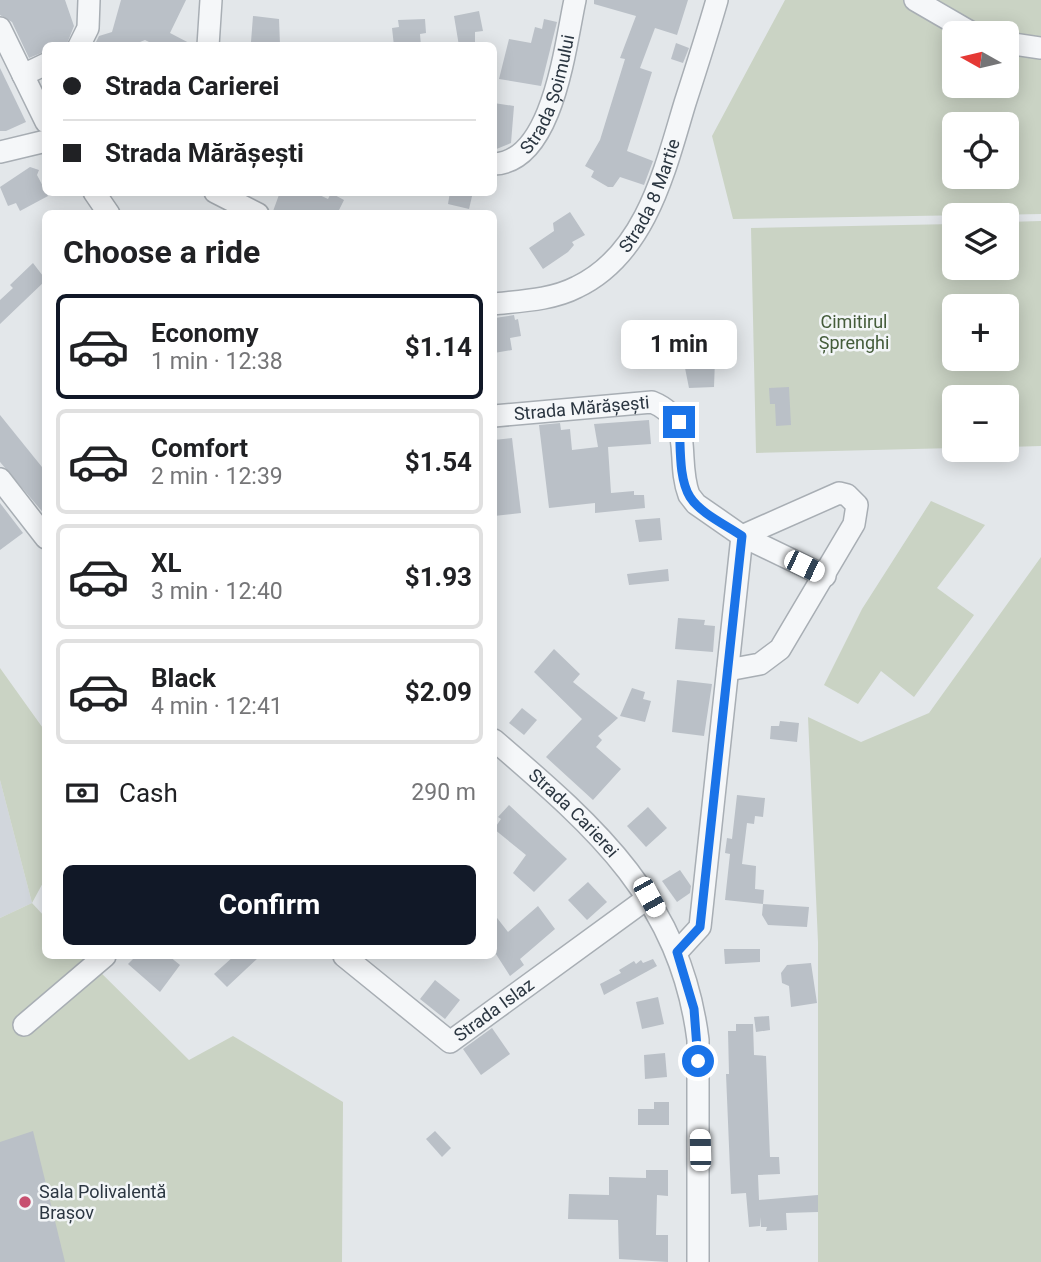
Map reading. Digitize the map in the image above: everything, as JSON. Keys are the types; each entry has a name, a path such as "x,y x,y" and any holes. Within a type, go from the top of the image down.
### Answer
{"street":[{"path":"81,42 88,28 89,0"},
{"path":"208,42 211,0"},
{"name":"Strada Șoimului","path":"497,163 518,158 532,145 543,125 557,80 575,0"},
{"name":"Strada 8 Martie","path":"497,304 558,295 579,287 614,259 629,242 661,183 717,0"},
{"path":"915,0 951,21"},
{"path":"0,28 42,114"},
{"path":"1019,45 1041,48"},
{"path":"23,75 42,66"},
{"path":"0,152 37,144"},
{"path":"0,160 37,144"},
{"path":"223,196 250,210"},
{"name":"Strada Mărășești","path":"497,416 652,402 670,409 679,422 685,485 696,504 742,536 825,576"},
{"path":"0,479 42,533"},
{"path":"677,952 700,927 742,536 828,497 839,493 847,495 857,505 858,515 825,576 780,649 760,664 729,670"},
{"name":"Strada Carierei","path":"497,743 590,824 649,897 677,952 694,1009 698,1040 698,1262"},
{"name":"Strada Islaz","path":"348,959 450,1042 649,897"},
{"path":"23,1025 101,959"}],"shaded area":[{"path":"0,780 32,903 0,918"}],"green space":[{"path":"785,0 1041,0 1041,214 1019,214 1019,203 942,203 942,216 733,219 712,136"},
{"name":"Cimitirul Șprenghi","path":"1041,221 1041,446 1019,447 1019,385 942,385 942,448 756,453 751,228 942,224 942,280 1019,280 1019,222"},
{"path":"931,501 985,525 937,588 974,615 914,697 881,671 858,704 824,685 862,609"},
{"path":"1041,557 1041,1262 818,1262 818,942 808,717 861,742 929,713"},
{"path":"0,668 42,727 42,885 32,903 0,780"},
{"path":"32,903 42,914 42,959 87,959 189,1060 233,1036 343,1102 342,1262 0,1262 0,918"}],"building":[{"path":"0,0 65,0 74,26 68,42 42,42 42,53 29,58 12,22 0,15"},
{"path":"121,0 186,0 170,33 187,42 96,42 99,36 112,32"},
{"path":"594,0 688,0 677,35 655,28 640,68 652,72 627,151 653,161 644,185 620,177 613,187 608,187 591,177 594,171 585,166 600,140 625,59 620,58 636,16 594,4"},
{"path":"479,11 483,31 475,32 475,42 458,42 454,16"},
{"path":"253,16 279,19 280,42 251,42"},
{"path":"425,19 426,33 420,34 421,42 394,42 392,28 399,27 398,20"},
{"path":"544,19 557,22 541,86 499,79 509,39 531,43 535,27 542,29"},
{"path":"676,43 689,48 683,63 671,59"},
{"path":"0,68 26,122 6,131 0,131"},
{"path":"497,103 514,106 511,143 497,149"},
{"path":"30,167 39,170 37,175 42,185 42,196 48,196 20,211 16,203 8,206 0,187"},
{"path":"279,196 322,196 328,199 330,196 337,196 344,200 339,210 273,210"},
{"path":"449,196 472,196 469,209 448,204"},
{"path":"570,212 585,235 572,242 574,245 568,252 543,269 529,248 554,231 553,223"},
{"path":"33,263 42,275 42,284 0,324 0,300 13,288 10,285"},
{"path":"514,315 515,320 518,319 521,336 510,338 512,350 497,352 497,318"},
{"path":"704,331 719,347 715,360 714,387 689,388 681,348 689,341 689,335"},
{"path":"789,387 791,425 776,426 775,404 770,404 769,388"},
{"path":"0,415 42,467 42,511 0,462"},
{"path":"649,420 651,444 608,447 611,493 634,491 634,495 644,495 645,508 595,513 595,503 549,508 539,425 560,423 561,430 570,429 572,450 598,447 594,424"},
{"path":"512,438 521,513 497,516 497,440"},
{"path":"0,503 23,533 0,550"},
{"path":"660,518 662,540 639,542 635,520"},
{"path":"668,569 669,581 629,585 627,574"},
{"path":"678,618 705,620 704,625 715,626 713,652 675,649"},
{"path":"554,649 580,674 573,682 618,718 598,736 602,740 596,747 621,769 593,800 546,757 582,719 534,672"},
{"path":"677,680 712,684 704,736 672,732"},
{"path":"632,688 645,692 643,699 651,701 645,722 620,716"},
{"path":"522,708 537,720 524,735 509,723"},
{"path":"780,721 799,723 797,742 770,739 771,726 779,726"},
{"path":"737,795 765,798 763,817 755,816 754,824 747,823 742,864 756,866 755,889 764,890 763,904 725,900 730,854 725,853 727,838 732,839"},
{"path":"509,805 567,859 534,892 513,873 526,855 497,831 501,819 498,817"},
{"path":"648,807 667,828 646,847 627,826"},
{"path":"680,870 691,886 690,893 677,902 662,881"},
{"path":"588,882 607,902 587,920 568,900"},
{"path":"763,904 809,907 807,927 768,925 762,915"},
{"path":"538,906 555,929 520,959 524,965 510,976 497,956 497,918 508,932"},
{"path":"724,949 760,949 760,962 725,964"},
{"path":"133,959 173,959 180,965 160,992 128,964"},
{"path":"231,959 257,959 227,987 214,974"},
{"path":"653,959 657,966 604,995 600,984 621,973 619,970 634,961 636,964 641,960 643,963"},
{"path":"811,963 817,1003 791,1007 789,986 782,983 781,973 787,965"},
{"path":"435,980 460,1000 445,1019 420,999"},
{"path":"658,997 664,1024 642,1029 636,1002"},
{"path":"769,1016 770,1030 756,1032 754,1017"},
{"path":"736,1024 753,1024 754,1055 766,1056 770,1157 779,1157 780,1174 758,1175 759,1200 818,1195 818,1212 786,1213 787,1230 766,1231 767,1227 761,1227 760,1217 760,1226 749,1227 746,1193 731,1194 726,1074 729,1074 728,1031 736,1031"},
{"path":"492,1028 510,1054 481,1075 463,1049"},
{"path":"665,1053 667,1077 645,1079 644,1055"},
{"path":"654,1102 669,1102 669,1125 638,1125 638,1109 654,1109"},
{"name":"Sala Polivalentă Brașov","path":"33,1131 65,1262 0,1262 0,1142"},
{"path":"435,1131 451,1148 442,1157 426,1139"},
{"path":"646,1170 668,1170 668,1196 657,1195 656,1235 668,1235 668,1262 619,1259 618,1220 568,1219 569,1194 609,1195 609,1177 646,1178"}],"place":[{"name":"Sala Polivalentă Brașov","path":"25,1202"}],"route":[{"path":"679,422 685,485 689,495 696,504 742,536 700,927 677,952 694,1009 698,1061"}]}
